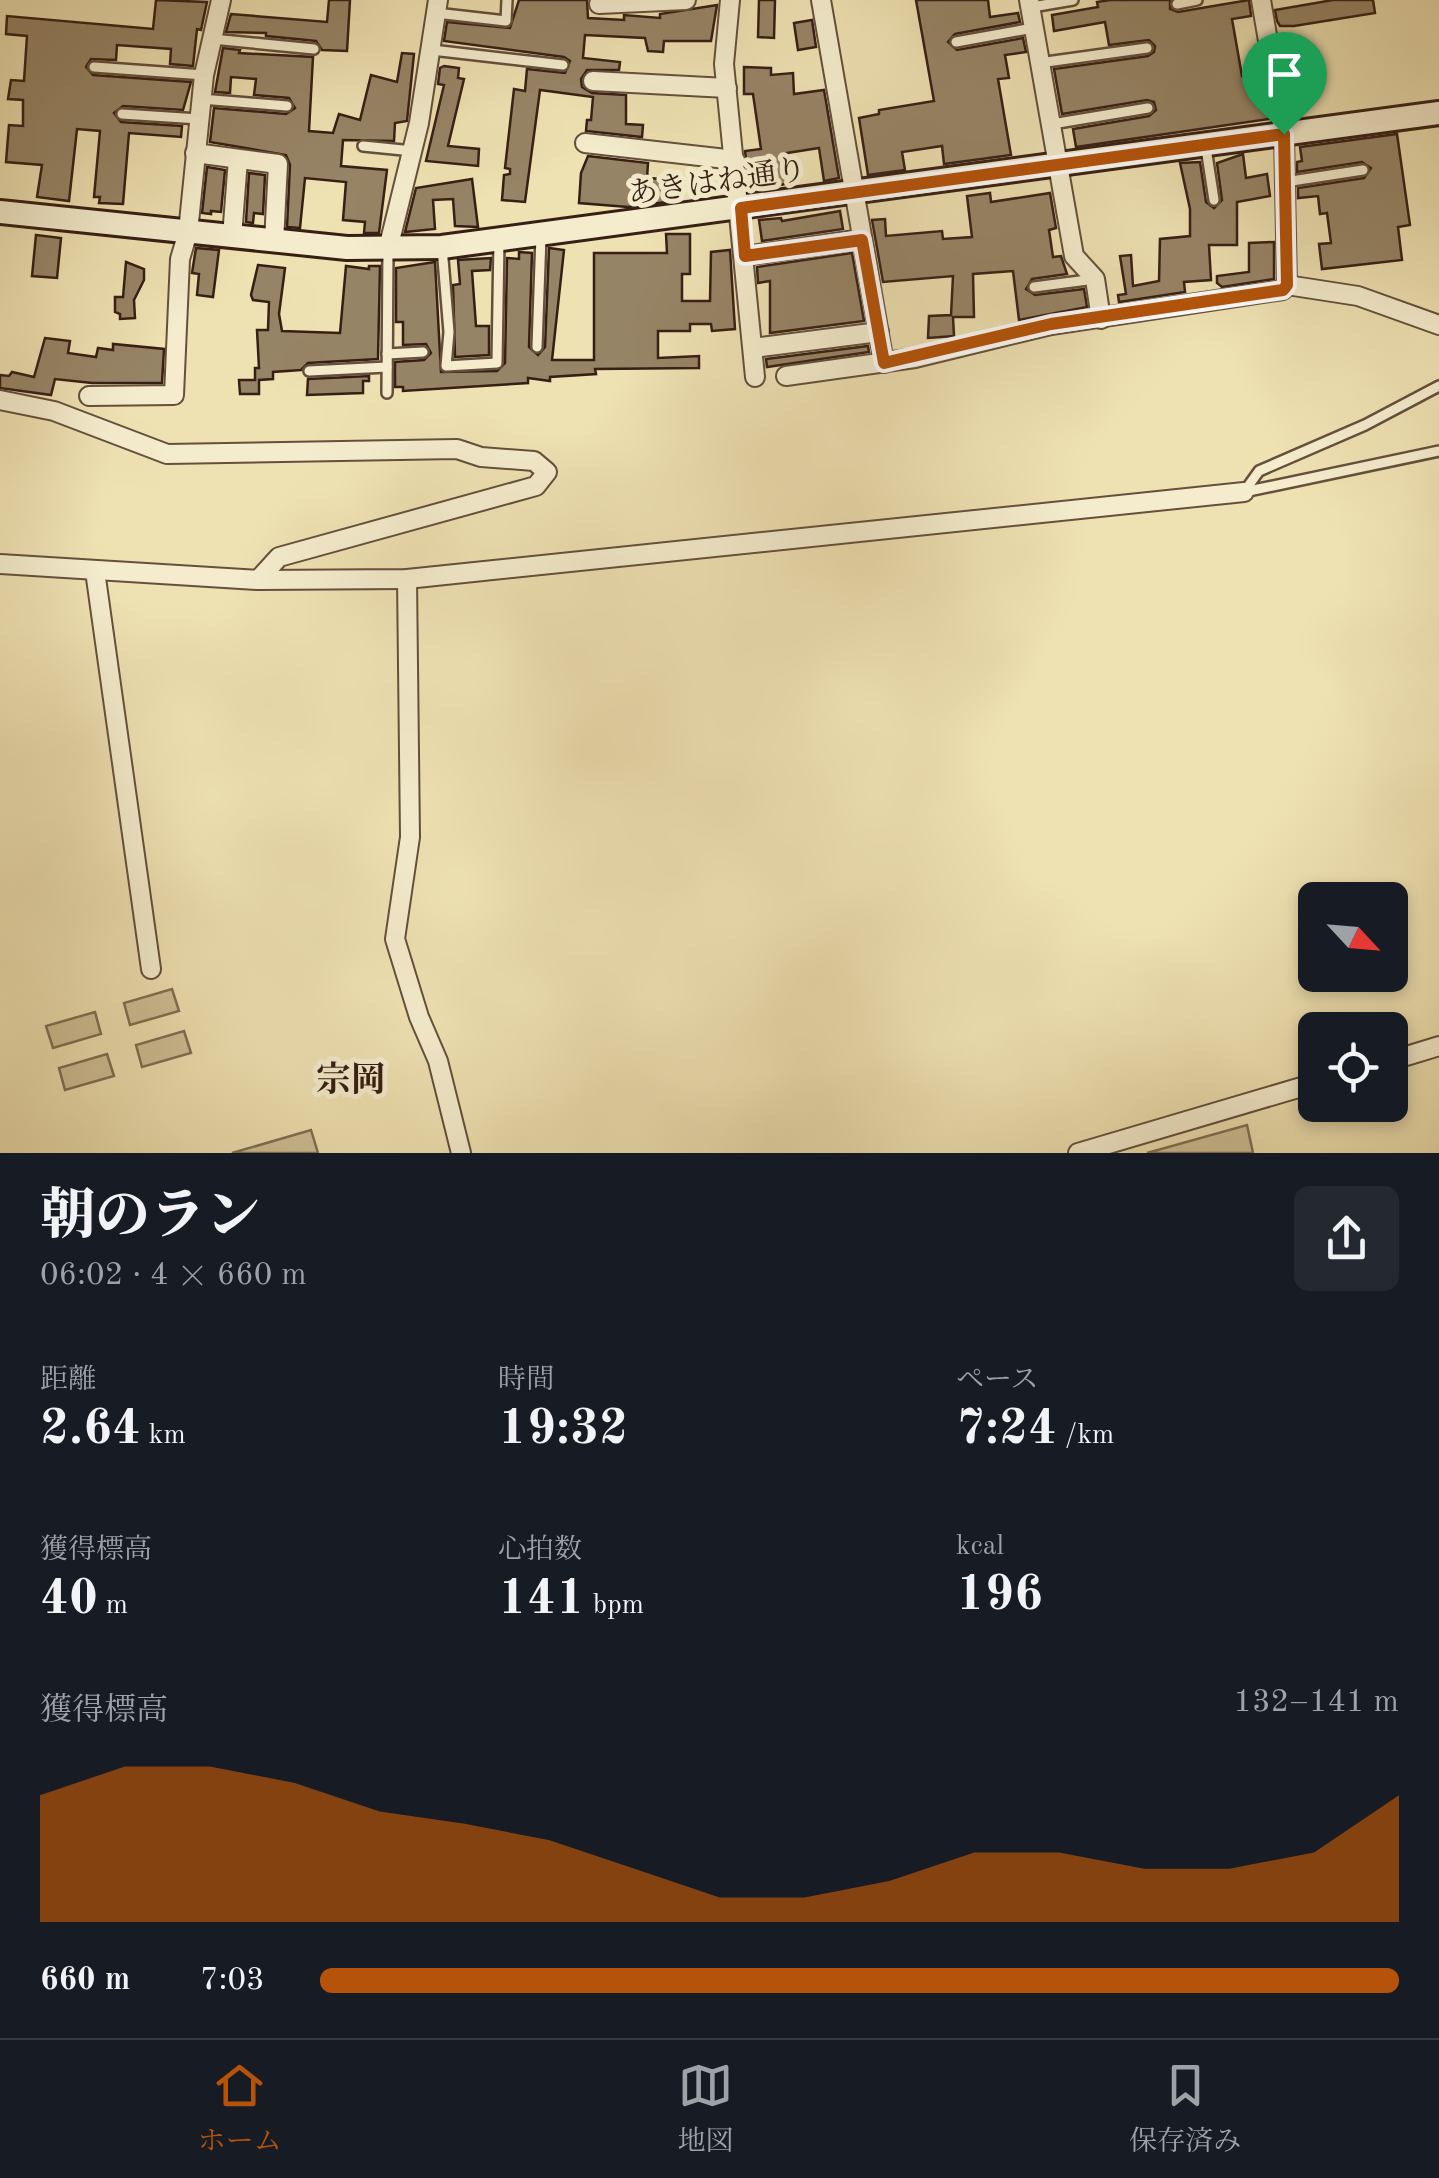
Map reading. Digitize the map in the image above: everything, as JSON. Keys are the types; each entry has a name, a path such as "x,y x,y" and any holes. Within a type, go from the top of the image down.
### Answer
{"street":[{"path":"89,396 174,395 178,274 188,232 204,75 221,0"},
{"path":"599,4 686,0"},
{"path":"730,0 724,64 755,377"},
{"path":"821,0 884,363"},
{"path":"786,376 884,363 1051,324 1283,290 1287,285 1284,134 1261,0"},
{"path":"1029,4 1074,256 1095,279 1102,319"},
{"path":"388,249 412,150 437,6"},
{"path":"594,81 727,88"},
{"name":"あきはね通り","path":"0,212 274,242 388,249 442,247 1439,113"},
{"path":"585,143 735,160"},
{"path":"195,153 278,164 274,242"},
{"path":"232,237 238,158"},
{"path":"745,256 862,240"},
{"path":"1287,285 1358,296 1439,325"},
{"path":"753,348 879,332"},
{"path":"0,400 54,411 166,454 457,449 482,458 534,461 547,472 536,486 279,557 258,580"},
{"path":"0,564 258,580 408,579 1244,492"},
{"path":"95,571 151,970"},
{"path":"408,579 410,837 395,939 418,1017 438,1060 462,1153"},
{"path":"1408,1055 1439,1046"},
{"path":"1078,1153 1298,1088"}],"lane":[{"path":"437,6 506,21 508,0"},
{"path":"1029,4 1073,0"},
{"path":"1177,4 1197,0"},
{"path":"956,42 1034,28"},
{"path":"211,39 314,48"},
{"path":"1039,63 1147,48"},
{"path":"430,50 563,65"},
{"path":"94,68 204,75"},
{"path":"201,98 287,106"},
{"path":"1050,124 1148,108"},
{"path":"122,114 199,119"},
{"path":"1206,145 1214,200"},
{"path":"363,146 412,150"},
{"path":"1285,182 1363,170"},
{"path":"537,346 542,236"},
{"path":"442,247 449,332 446,366 497,363 499,241"},
{"path":"387,393 388,249"},
{"path":"1034,287 1095,279"},
{"path":"387,354 423,352"},
{"path":"308,371 387,367"},
{"path":"1244,492 1258,471 1365,425 1439,386"},
{"path":"1244,492 1439,451"}],"shaded area":[{"path":"172,989 179,1011 130,1025 124,1003"},
{"path":"95,1012 101,1034 53,1048 46,1026"},
{"path":"184,1031 191,1053 142,1067 136,1045"},
{"path":"107,1054 114,1076 65,1090 59,1068"},
{"path":"1247,1125 1253,1153 1147,1153"},
{"path":"311,1130 318,1153 232,1153"}],"building":[{"path":"156,0 207,2 201,30 197,29 193,66 170,64 171,49 117,45 116,60 91,59 86,67 93,75 191,82 183,110 123,106 114,113 121,122 182,126 181,137 129,133 123,204 99,203 100,197 94,197 100,131 77,129 69,201 37,197 42,165 6,162 9,125 23,126 23,100 8,99 11,80 24,81 27,36 6,34 7,16 153,29"},
{"path":"329,0 350,0 347,51 322,50 316,41 266,33 226,32 231,14 327,22"},
{"path":"519,0 587,0 588,18 624,20 624,15 660,18 660,14 717,5 711,41 664,41 663,52 648,51 645,38 585,35 583,58 620,62 619,70 587,70 581,79 582,87 592,93 626,95 626,124 643,125 642,137 586,131 593,97 540,90 525,202 502,200 504,175 510,174 510,169 505,168 514,89 525,91 527,69 565,73 570,61 564,57 444,41 447,22 510,28"},
{"path":"759,0 775,0 774,38 758,37"},
{"path":"916,0 988,0 990,17 1018,13 1020,22 955,34 948,42 957,50 1023,38 1026,52 1005,55 1009,78 998,79 1011,155 944,164 942,146 902,152 905,170 868,175 859,118 879,114 879,110 934,101"},
{"path":"1170,0 1170,9 1178,12 1249,0 1251,16 1232,19 1242,76 1261,73 1269,119 1076,147 1073,129 1149,116 1156,110 1154,102 1147,100 1062,114 1054,69 1154,52 1155,46 1149,40 1109,45 1105,22 1054,31 1052,15 1098,7 1097,2"},
{"path":"1333,0 1373,0 1375,13 1294,26 1280,26 1277,21 1275,10"},
{"path":"812,20 816,47 798,50 794,23"},
{"path":"223,48 240,50 239,53 313,57 309,131 333,133 339,114 360,120 371,75 397,82 402,53 414,54 407,121 395,123 394,141 343,140 341,166 387,170 379,233 364,233 365,222 343,220 346,182 305,178 300,228 287,227 290,165 286,155 210,142 214,108 286,114 295,108 289,98 254,95 256,79 231,77 230,93 215,92"},
{"path":"744,67 771,68 771,75 793,73 794,94 824,90 839,178 824,181 819,148 787,153 792,183 750,190 745,151 761,149 753,94 744,94"},
{"path":"440,68 459,68 458,78 464,79 448,146 479,149 478,166 426,161 444,85 438,84"},
{"path":"1397,134 1410,225 1398,227 1402,260 1322,269 1319,244 1331,243 1327,213 1320,214 1318,196 1298,198 1298,188 1364,178 1371,168 1362,162 1297,172 1297,162 1302,161 1300,147"},
{"path":"1243,154 1246,178 1267,174 1270,196 1237,202 1237,245 1209,245 1211,280 1184,282 1185,292 1119,302 1118,295 1126,294 1120,256 1131,255 1133,286 1159,281 1160,239 1190,236 1190,209 1180,163 1200,162 1206,202 1214,208 1222,200 1217,163"},
{"path":"588,156 648,163 647,178 677,180 675,201 628,207 579,203 581,173"},
{"path":"207,167 225,170 221,212 211,214 202,213"},
{"path":"249,173 265,175 263,214 254,213 253,223 246,222"},
{"path":"472,179 478,227 455,226 453,199 433,200 435,229 405,232 416,188"},
{"path":"990,193 991,202 1050,193 1056,228 1049,230 1053,257 1061,256 1067,274 1032,279 1026,289 1035,295 1084,289 1087,307 1019,320 1013,271 973,274 974,317 953,317 954,336 928,338 929,316 951,315 953,276 883,282 872,220 885,219 886,236 942,231 943,239 972,237 967,196"},
{"path":"840,211 843,229 762,241 759,220 782,221"},
{"path":"666,234 690,234 690,274 682,274 682,301 710,301 711,252 730,250 735,329 712,331 711,324 690,324 690,331 658,331 658,358 699,356 699,368 595,369 596,374 550,377 550,381 528,378 528,383 403,391 403,387 395,387 395,362 424,360 431,353 426,344 403,345 403,322 396,322 396,268 435,262 441,372 497,371 505,363 507,258 519,259 519,252 532,253 529,347 538,355 545,347 549,248 564,250 552,360 594,360 594,253 667,253"},
{"path":"36,235 61,238 57,278 32,276"},
{"path":"1274,242 1274,279 1222,287 1217,283 1217,276 1249,272 1249,243"},
{"path":"196,248 219,250 213,297 197,295 199,274 192,273"},
{"path":"852,253 864,321 770,333 770,281 758,283 757,267"},
{"path":"491,258 490,270 472,271 476,326 489,326 489,355 455,357 453,285 460,284 458,260"},
{"path":"126,262 144,269 144,280 134,300 135,318 120,319 115,312 115,297 123,297"},
{"path":"258,265 285,268 279,314 282,331 340,333 346,266 380,266 378,359 308,363 301,370 273,372 273,379 259,380 259,394 240,394 239,380 255,380 255,368 259,368 257,330 268,330 269,302 253,300 251,295"},
{"path":"45,338 70,341 68,353 96,357 98,348 113,350 113,344 164,349 162,383 55,379 51,395 0,388 0,375 9,376 12,372 34,377"},
{"path":"868,346 869,352 767,367 766,359"},
{"path":"369,376 369,381 363,381 363,393 307,395 308,379"}],"district":[{"name":"宗岡","path":"351,1079"}],"route":[{"path":"1284,134 1287,285 1283,290 1051,324 884,363 862,240 745,256 741,208 1284,134"}]}
